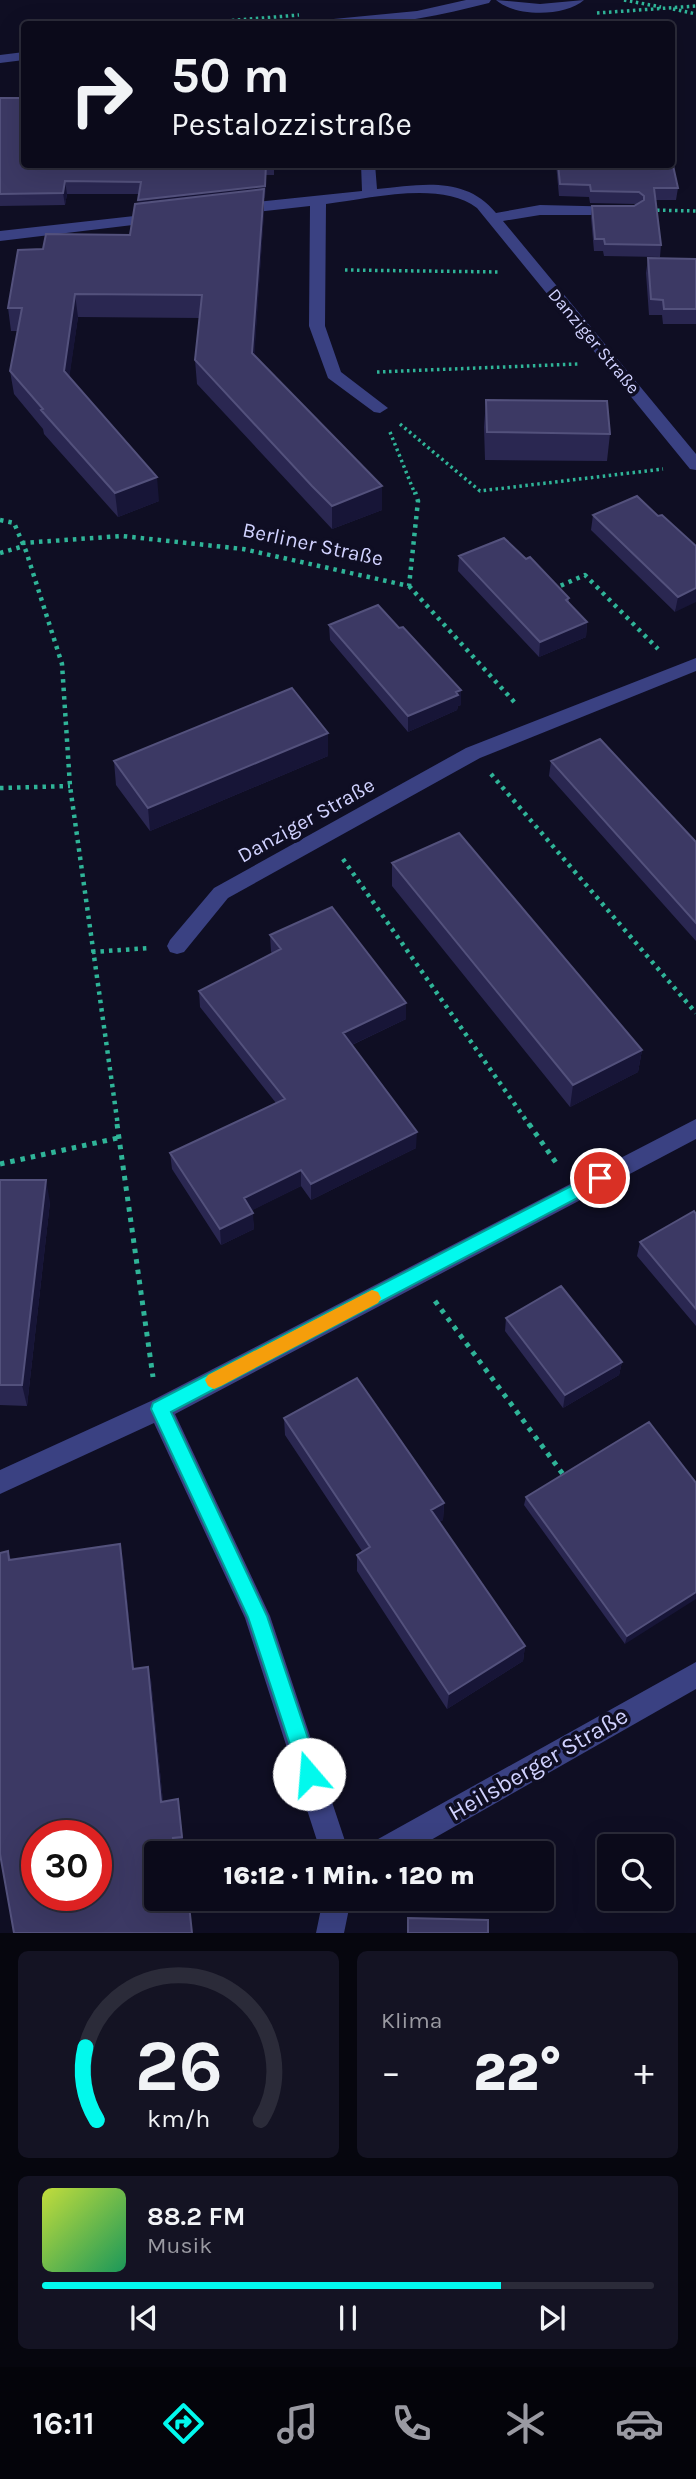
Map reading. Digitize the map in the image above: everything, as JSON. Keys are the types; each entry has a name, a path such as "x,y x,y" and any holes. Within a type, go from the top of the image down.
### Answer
{"street":[{"path":"354,21 417,15 484,0"},
{"path":"503,0 528,7 545,8 577,0"},
{"path":"0,59 21,56"},
{"path":"217,211 370,194 368,168"},
{"name":"Danziger Straße","path":"370,194 447,189 477,201 696,465"},
{"path":"318,199 317,326 334,374 380,408"},
{"path":"492,218 540,211 633,210"},
{"path":"0,236 178,216"},
{"name":"Danziger Straße","path":"177,946 222,893 473,753 687,667"},
{"path":"0,1482 160,1409 696,1128"},
{"path":"160,1409 257,1616 331,1841"},
{"name":"Heilsberger Straße","path":"401,1841 696,1675"},
{"path":"330,1933 335,1911"}],"path":[{"path":"624,11 626,0 696,14"},
{"path":"588,14 696,6"},
{"path":"633,210 696,211"},
{"path":"316,270 537,273"},
{"path":"334,374 614,363"},
{"path":"380,408 480,491 696,465"},
{"name":"Berliner Straße","path":"0,553 23,544 122,536 229,547 409,586 418,501 380,408"},
{"path":"0,520 14,523 62,664 70,786 118,1138 160,1409"},
{"path":"553,589 585,575 687,667"},
{"path":"409,586 536,726"},
{"path":"473,753 696,1013"},
{"path":"0,788 70,786"},
{"path":"327,835 576,1191"},
{"path":"92,952 177,946"},
{"path":"0,1164 118,1138"},
{"path":"415,1275 565,1477 575,1478"}],"building":[{"path":"0,98 21,98 21,168 266,168 265,186 138,200 141,182 65,181 63,193 0,194"},
{"path":"558,168 674,168 678,188 654,188 661,245 605,244 604,239 595,239 592,206 634,206 644,200 644,196 639,192 591,191 590,185 560,184"},
{"path":"264,189 252,353 382,486 332,506 312,486 195,360 202,295 75,294 64,371 157,477 115,493 10,371 22,308 8,308 18,250 43,249 46,234 130,235 135,204"},
{"path":"648,258 696,259 696,309 664,309 663,300 651,299"},
{"path":"486,400 607,401 610,434 487,432"},
{"path":"637,496 696,546 696,588 678,597 593,515"},
{"path":"504,538 526,559 530,557 569,598 566,600 587,622 540,642 459,556"},
{"path":"378,605 399,628 403,627 461,690 456,692 458,695 408,716 329,625"},
{"path":"292,688 328,733 148,808 114,761"},
{"path":"600,739 696,842 696,923 551,761"},
{"path":"459,833 642,1050 573,1085 392,863"},
{"path":"332,907 406,1003 343,1033 417,1132 311,1184 301,1170 244,1198 253,1213 220,1229 170,1153 285,1099 199,991 281,949 270,935"},
{"path":"0,1180 46,1180 22,1385 0,1385"},
{"path":"694,1211 696,1214 696,1309 640,1242"},
{"path":"561,1286 622,1362 565,1395 506,1318"},
{"path":"357,1378 444,1503 431,1510 525,1646 449,1694 357,1555 370,1547 284,1418"},
{"path":"649,1422 696,1483 696,1592 627,1636 526,1497"},
{"path":"120,1544 133,1669 148,1667 161,1802 178,1799 182,1837 173,1838 173,1841 144,1841 144,1911 190,1911 192,1933 14,1933 0,1854 0,1553 8,1551 9,1560"},
{"path":"408,1918 488,1920 488,1933 408,1933"}],"slow traffic":[{"path":"214,1380 372,1298"}],"route":[{"path":"309,1774 257,1616 160,1409 600,1178"}]}
